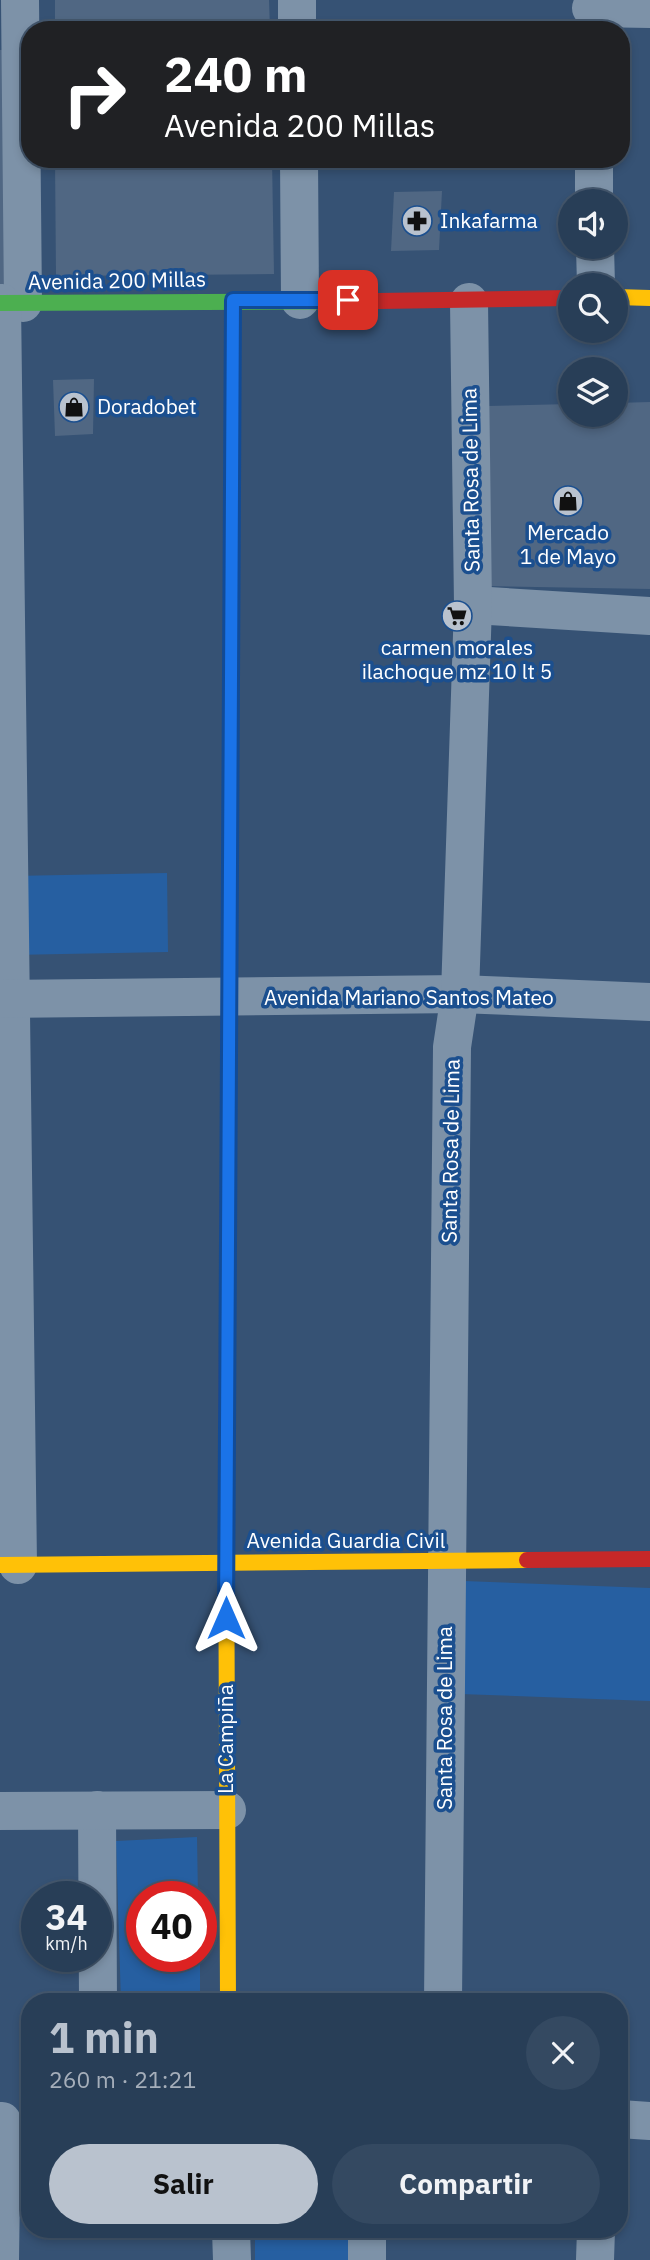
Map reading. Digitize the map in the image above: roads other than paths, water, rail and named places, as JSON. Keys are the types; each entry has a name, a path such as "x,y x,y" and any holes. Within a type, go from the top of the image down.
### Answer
{"street":[{"path":"297,0 298,21"},
{"path":"9,1565 5,999 8,303 13,9"},
{"path":"591,13 650,9"},
{"path":"299,168 300,300"},
{"path":"594,168 594,189"},
{"path":"628,297 650,298"},
{"name":"Avenida 200 Millas","path":"8,303 233,300 469,302 558,298"},
{"name":"La Campiña","path":"228,1993 226,1563 233,300"},
{"name":"Santa Rosa de Lima","path":"443,1993 452,1048 460,994 473,605 469,302"},
{"path":"473,605 650,616"},
{"name":"Avenida Mariano Santos Mateo","path":"5,999 460,994 650,1002"},
{"name":"Avenida Guardia Civil","path":"9,1565 650,1559"},
{"path":"97,1810 98,1993"},
{"path":"0,1811 227,1810"},
{"path":"0,2260 10,2120"},
{"path":"628,2120 650,2121"},
{"path":"231,2238 232,2260"},
{"path":"367,2238 367,2260"},
{"path":"595,2260 596,2238"}],"place":[{"name":"Inkafarma","path":"417,221"},
{"name":"Doradobet","path":"74,407"},
{"name":"Mercado 1 de Mayo","path":"568,501"},
{"name":"carmen morales ilachoque mz 10 lt 5","path":"457,616"}]}
